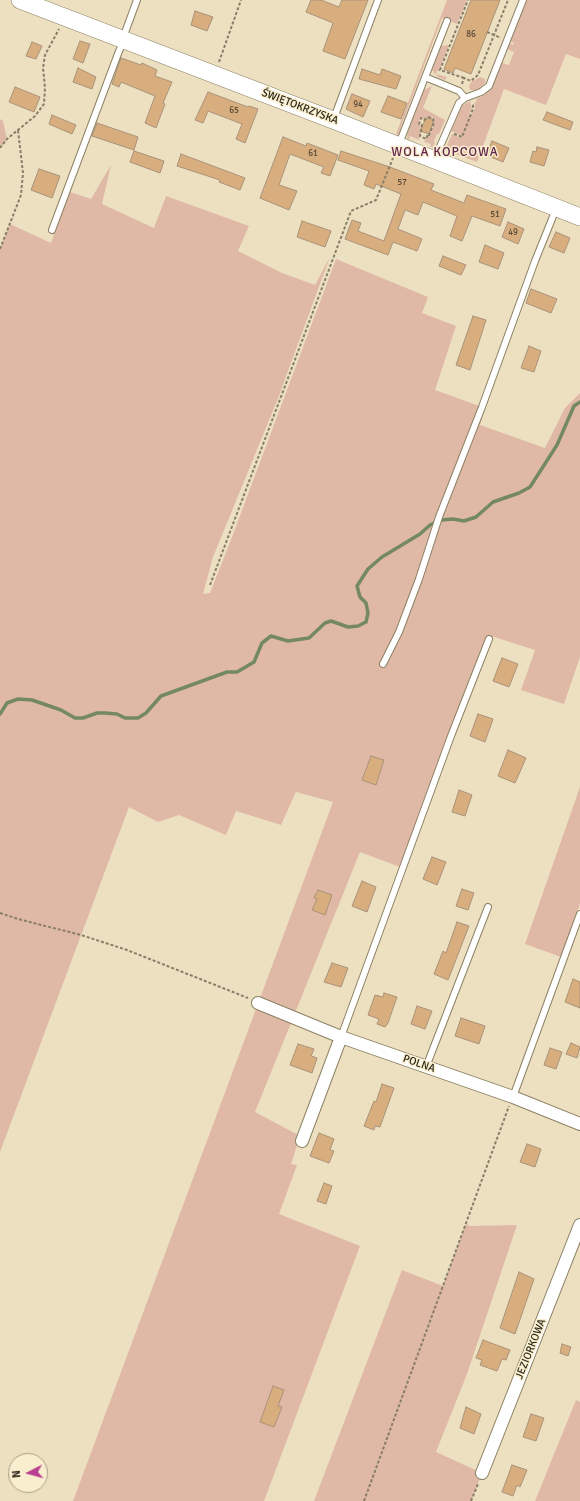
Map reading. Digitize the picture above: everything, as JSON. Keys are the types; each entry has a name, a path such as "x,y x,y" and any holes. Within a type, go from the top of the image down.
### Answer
{"street":[{"name":"ŚWIĘTOKRZYSKA","path":"20,0 333,120 580,217"},
{"name":"POLNA","path":"258,1003 341,1037 513,1097 580,1124"},
{"path":"302,1142 341,1037"},
{"name":"JEZIORKOWA","path":"482,1474 580,1225"}],"lane":[{"path":"52,230 137,0"},
{"path":"333,120 378,0"},
{"path":"435,160 457,106 465,98 481,92 489,86 522,0"},
{"path":"399,146 447,21"},
{"path":"425,77 459,91 465,98"},
{"path":"383,664 399,632 419,579 435,530 556,207"},
{"path":"341,1037 451,736 489,639"},
{"path":"426,1067 488,907"},
{"path":"513,1097 580,914"}],"path":[{"path":"214,74 241,0"},
{"path":"468,0 440,70 471,81 478,75 508,0"},
{"path":"0,148 7,139 35,116 44,104 45,88 43,68 45,55 65,18"},
{"path":"487,32 494,35"},
{"path":"459,91 464,78"},
{"path":"451,132 462,137 473,109 473,102 476,101 473,95"},
{"path":"428,117 432,119 434,123 426,139 420,136 422,125 419,124 421,118 424,120 428,117"},
{"path":"0,249 21,195 23,173 18,130"},
{"path":"210,585 352,211 376,200 399,146"},
{"path":"0,913 81,935 127,950 258,1003"},
{"path":"364,1501 513,1097"},
{"path":"471,1501 482,1474"}],"shaded area":[{"path":"447,0 467,0 457,24 442,18 398,135 396,134"},
{"path":"527,0 580,0 580,59 566,54 546,105 504,89 477,162 445,150 452,134 460,138 461,136 451,131 462,106 470,101 472,108 469,116 472,115 475,107 474,103 477,101 476,99 484,95 491,88 502,63 509,65 514,52 507,49 510,43 513,45 514,43 510,41"},
{"path":"449,45 439,71 437,71 436,74 447,77 445,80 438,77 432,70 441,46"},
{"path":"480,77 485,79 485,83 477,90 470,90 469,87 471,82"},
{"path":"432,86 423,108 445,120 434,141 435,143 433,148 430,146 431,144 424,142 428,135 430,135 434,123 433,118 420,118 418,124 421,125 419,140 410,136 409,139 418,142 407,139 408,132 423,92"},
{"path":"0,119 3,121 7,139 0,148"},
{"path":"111,165 102,204 154,228 166,196 249,226 238,251 282,273 315,285 330,257 277,401 213,557 203,594 210,593 336,259 428,297 422,313 456,326 435,390 485,408 480,425 545,448 565,408 580,393 580,657 564,704 521,690 535,650 488,635 400,867 360,852 255,1112 300,1136 291,1164 297,1165 279,1214 360,1246 264,1501 73,1501 333,802 296,792 281,825 236,811 226,835 179,815 158,822 129,807 0,1152 0,249 10,224 51,243 70,192 91,199"},
{"path":"580,787 580,904 561,957 525,944"},
{"path":"466,1224 470,1226 517,1225 467,1374 436,1452 482,1473 471,1501 314,1501 402,1270 443,1286"},
{"path":"576,1400 580,1402 580,1501 535,1501"}],"building":[{"path":"311,0 321,0 339,7 342,0 368,0 345,59 323,51 333,23 306,12"},
{"path":"471,0 500,0 471,74 455,68 453,73 444,69"},
{"path":"195,11 213,17 207,31 191,25"},
{"path":"80,41 90,44 83,63 73,59"},
{"path":"32,42 42,46 36,59 26,56"},
{"path":"121,58 141,65 142,63 157,70 155,76 172,82 163,103 165,104 156,128 145,123 155,96 121,82 119,87 112,84"},
{"path":"78,68 96,77 92,89 73,82"},
{"path":"362,69 380,75 382,69 401,76 396,89 359,79"},
{"path":"15,87 40,97 34,112 9,102"},
{"path":"208,92 248,107 258,109 245,143 236,139 242,124 208,111 203,123 195,120"},
{"path":"352,94 370,101 363,117 346,109"},
{"path":"388,96 407,103 401,119 381,112"},
{"path":"547,112 573,122 570,130 543,120"},
{"path":"52,115 76,125 72,134 49,124"},
{"path":"428,118 432,119 433,123 429,134 420,131 425,120"},
{"path":"97,123 138,137 134,150 92,136"},
{"path":"283,137 306,146 307,143 338,155 330,176 321,173 324,167 290,154 279,185 297,191 289,210 260,198"},
{"path":"492,141 509,148 503,162 486,155"},
{"path":"537,147 549,150 544,166 530,162 533,151 536,152"},
{"path":"134,151 164,161 160,173 130,162"},
{"path":"341,151 390,167 434,184 431,190 464,203 467,195 506,209 500,226 472,216 462,241 450,236 457,216 423,202 418,215 405,210 398,229 422,239 417,251 393,242 388,255 345,239 352,220 361,223 358,231 384,241 401,194 376,184 374,189 364,185 369,171 338,160"},
{"path":"181,154 245,178 240,190 219,182 220,180 177,166"},
{"path":"39,169 60,176 52,198 31,190"},
{"path":"302,221 331,231 325,247 297,237"},
{"path":"508,222 524,229 518,244 502,237"},
{"path":"556,232 570,238 564,253 549,247"},
{"path":"485,245 504,253 498,269 479,262"},
{"path":"443,256 466,265 461,275 439,266"},
{"path":"531,289 557,299 551,313 526,303"},
{"path":"473,316 486,320 470,370 456,365"},
{"path":"529,346 541,351 534,372 521,368"},
{"path":"502,658 518,664 509,687 493,681"},
{"path":"478,714 493,719 485,742 470,736"},
{"path":"508,750 526,758 515,783 498,776"},
{"path":"371,756 384,760 376,785 362,780"},
{"path":"459,790 472,795 465,816 452,812"},
{"path":"432,857 446,862 437,885 423,879"},
{"path":"362,881 376,887 367,912 352,906"},
{"path":"462,889 474,893 468,910 456,906"},
{"path":"318,890 332,895 325,915 312,910 317,899 314,898"},
{"path":"457,922 469,926 448,980 434,974 443,951 446,953"},
{"path":"332,963 348,968 341,987 324,982"},
{"path":"573,979 580,982 580,1008 565,1002"},
{"path":"384,993 397,997 388,1023 385,1027 377,1024 379,1019 368,1015 375,995 383,997"},
{"path":"417,1006 432,1011 425,1029 411,1024"},
{"path":"461,1018 485,1026 479,1044 455,1036"},
{"path":"571,1043 580,1047 577,1058 566,1054"},
{"path":"298,1044 314,1049 311,1056 317,1058 312,1073 290,1065"},
{"path":"550,1048 562,1052 556,1069 544,1065"},
{"path":"382,1084 394,1088 380,1127 375,1126 374,1130 364,1126 374,1101 376,1102"},
{"path":"319,1133 334,1139 330,1150 334,1151 329,1163 310,1156"},
{"path":"527,1144 541,1149 535,1167 520,1162"},
{"path":"324,1183 332,1186 326,1204 317,1201"},
{"path":"519,1272 534,1279 515,1334 500,1328"},
{"path":"483,1340 510,1350 506,1360 502,1359 497,1371 480,1365 482,1360 476,1358"},
{"path":"562,1344 571,1347 568,1356 560,1353"},
{"path":"273,1386 284,1390 278,1406 282,1407 274,1427 260,1422"},
{"path":"466,1407 481,1414 474,1434 460,1428"},
{"path":"531,1414 544,1418 536,1441 523,1437"},
{"path":"512,1465 527,1470 520,1487 517,1485 513,1496 502,1492"}],"waterway":[{"path":"0,714 7,703 18,699 32,700 61,710 75,718 83,718 97,713 117,714 125,718 138,718 146,713 161,696 227,672 237,672 254,662 262,643 271,636 288,641 309,638 325,623 331,621 348,627 358,626 366,622 368,613 366,603 360,597 357,586 368,569 382,557 420,534 430,525 441,520 453,519 464,521 476,517 493,502 519,493 530,487 557,445 574,406 580,402"}],"district":[{"name":"WOLA KOPCOWA","path":"445,153"}]}
